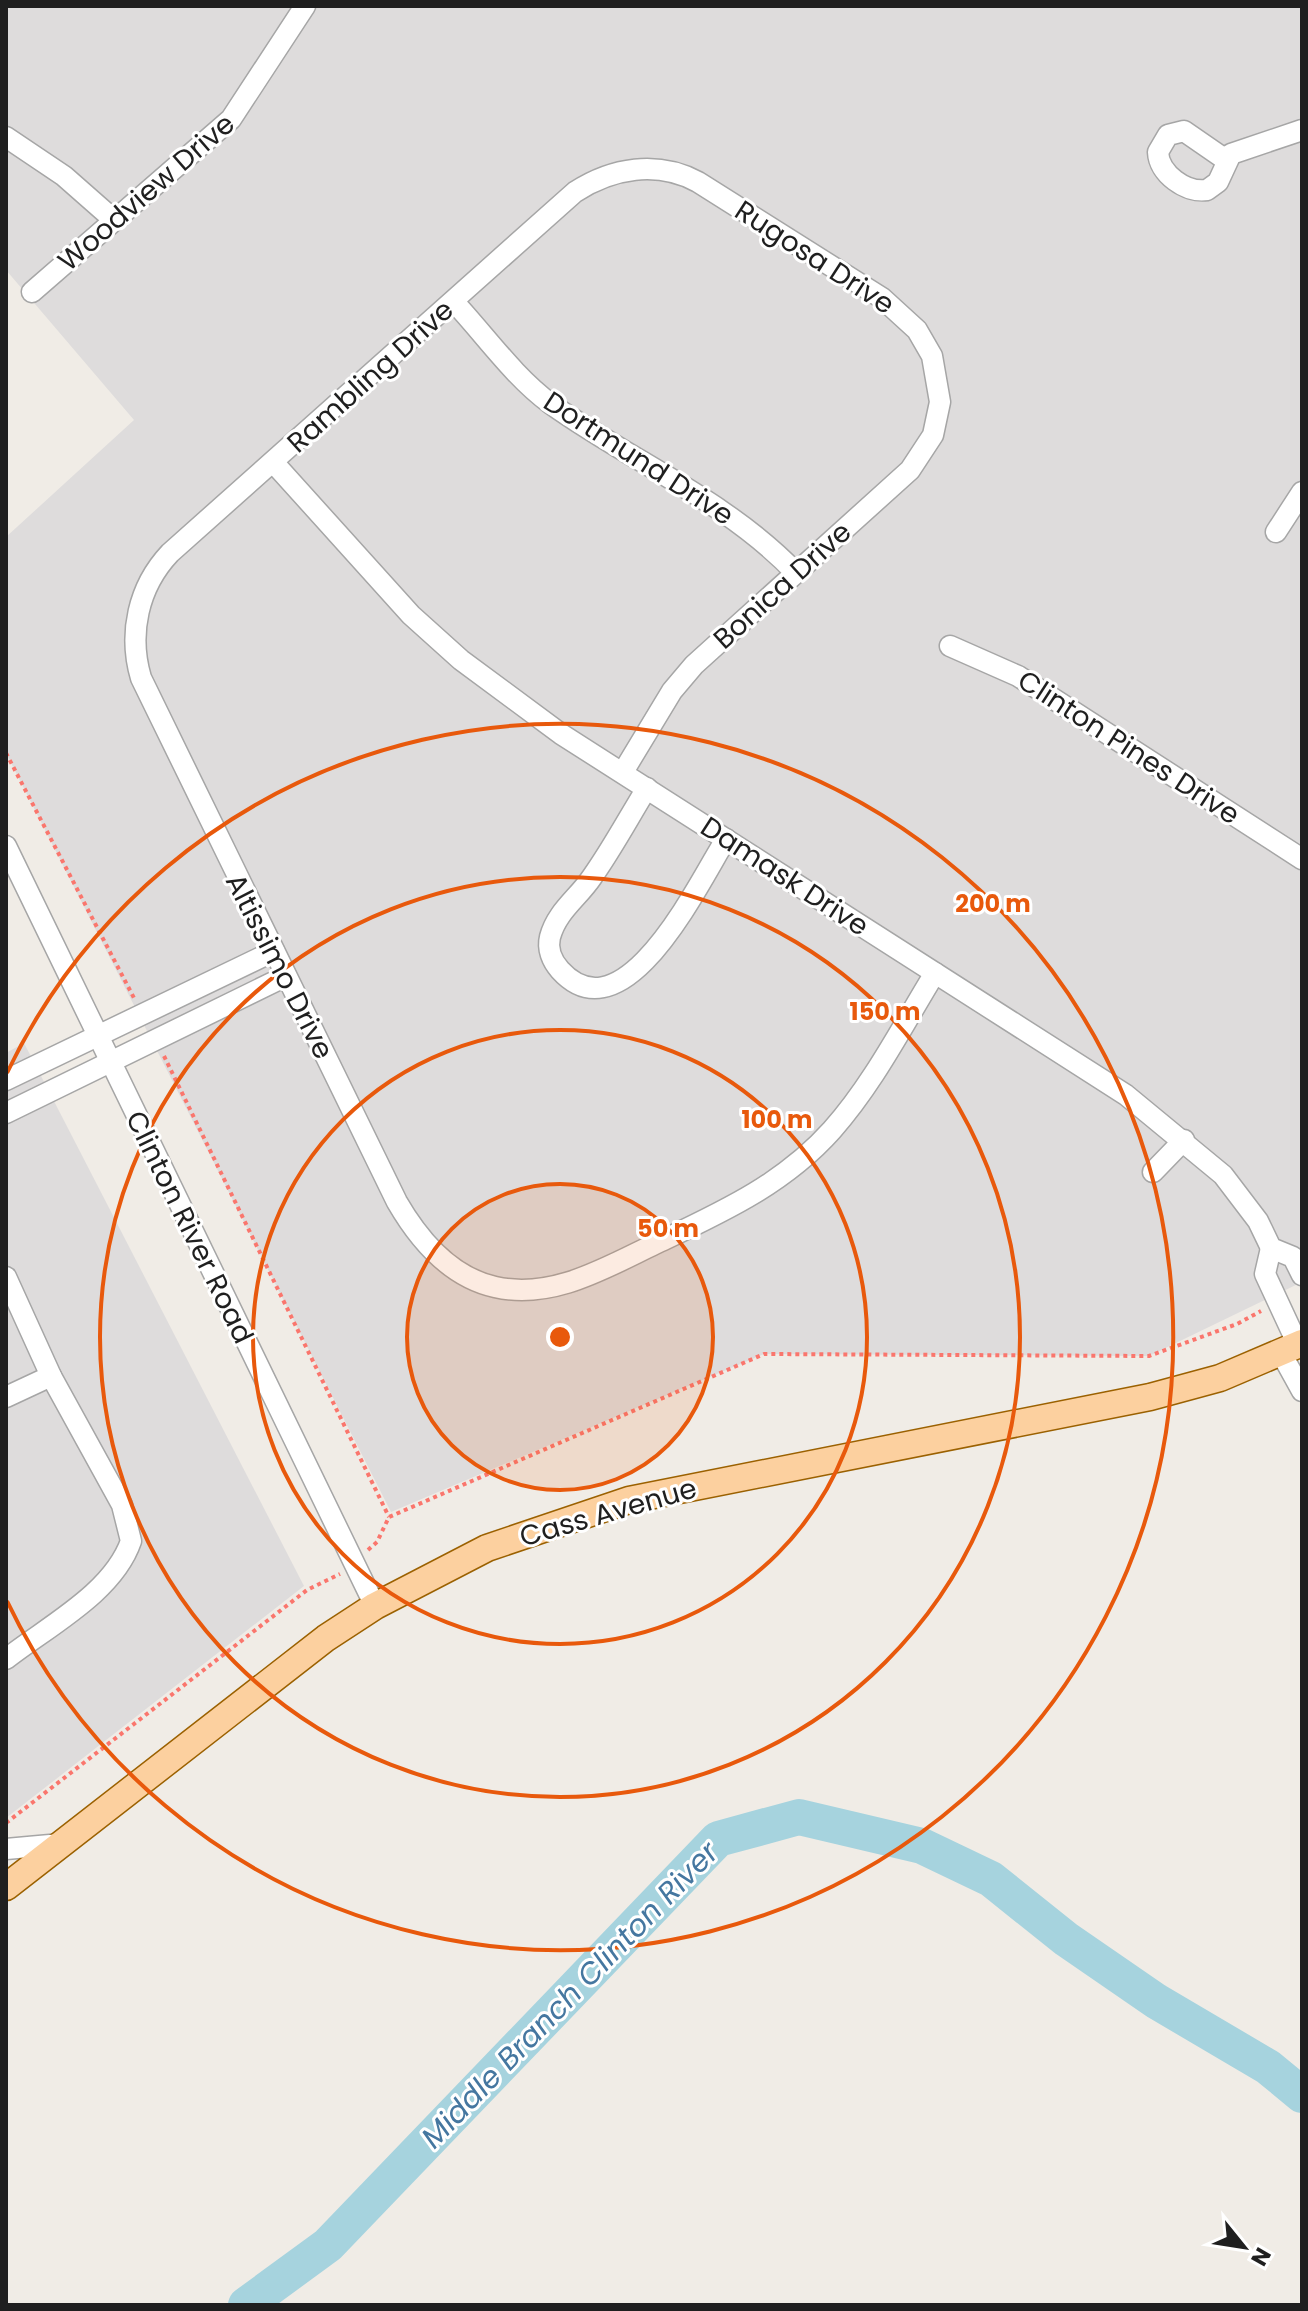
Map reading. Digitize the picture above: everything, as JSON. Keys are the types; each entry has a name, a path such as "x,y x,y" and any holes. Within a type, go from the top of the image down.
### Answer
{"main road":[{"name":"Cass Avenue","path":"6,1887 287,1666 375,1606 487,1548 629,1500 1137,1400 1220,1378 1294,1347"}],"street":[{"name":"Woodview Drive","path":"32,292 231,119 305,6"},
{"path":"1226,160 1231,154 1302,130"},
{"path":"6,137 64,176 114,220"},
{"name":"Rambling Drive","path":"137,619 145,591 161,562 575,192 610,173 637,169"},
{"name":"Rugosa Drive","path":"637,169 687,176 890,304 917,330 928,346 940,402"},
{"name":"Dortmund Drive","path":"454,302 542,397 736,519 768,544 796,573"},
{"name":"Bonica Drive","path":"623,772 682,678 910,470 933,435 940,402"},
{"name":"Damask Drive","path":"273,462 362,563 432,635 524,709 1126,1095 1184,1140 1244,1200 1271,1248 1293,1257 1302,1275"},
{"path":"1276,532 1302,492"},
{"name":"Altissimo Drive","path":"137,619 134,646 141,678 407,1218 441,1259 479,1283 519,1290 572,1282 734,1207 764,1189 801,1161 834,1129 935,973"},
{"name":"Clinton Pines Drive","path":"950,646 1018,676 1302,859"},
{"path":"647,788 591,879 555,922 550,951 560,970 574,981 601,990 617,985 638,969 657,948 726,839"},
{"name":"Clinton River Road","path":"6,846 375,1606"},
{"path":"6,1080 274,951"},
{"path":"6,1113 286,976"},
{"path":"1153,1172 1184,1140"},
{"path":"1271,1248 1265,1274 1294,1347 1302,1391"},
{"path":"6,1277 51,1376 122,1505 131,1529 127,1553 115,1572 6,1659"},
{"path":"6,1397 51,1376"},
{"path":"6,1849 61,1844"}],"path":[{"path":"6,753 143,1015"},
{"path":"156,1040 389,1517"},
{"path":"377,1542 389,1517 764,1354 1149,1356 1237,1324 1278,1302"},
{"path":"6,1823 307,1590 325,1579 334,1579"}],"shaded area":[{"path":"6,6 1302,6 1302,1282 1149,1356 764,1354 391,1512 6,753 6,537 134,420 6,270"},
{"path":"24,1043 304,1586 6,1818 6,1053"}],"waterway":[{"name":"Middle Branch Clinton River","path":"246,2305 328,2245 718,1839 799,1817 922,1846 991,1879 1066,1939 1156,2001 1268,2067 1302,2095"}]}
